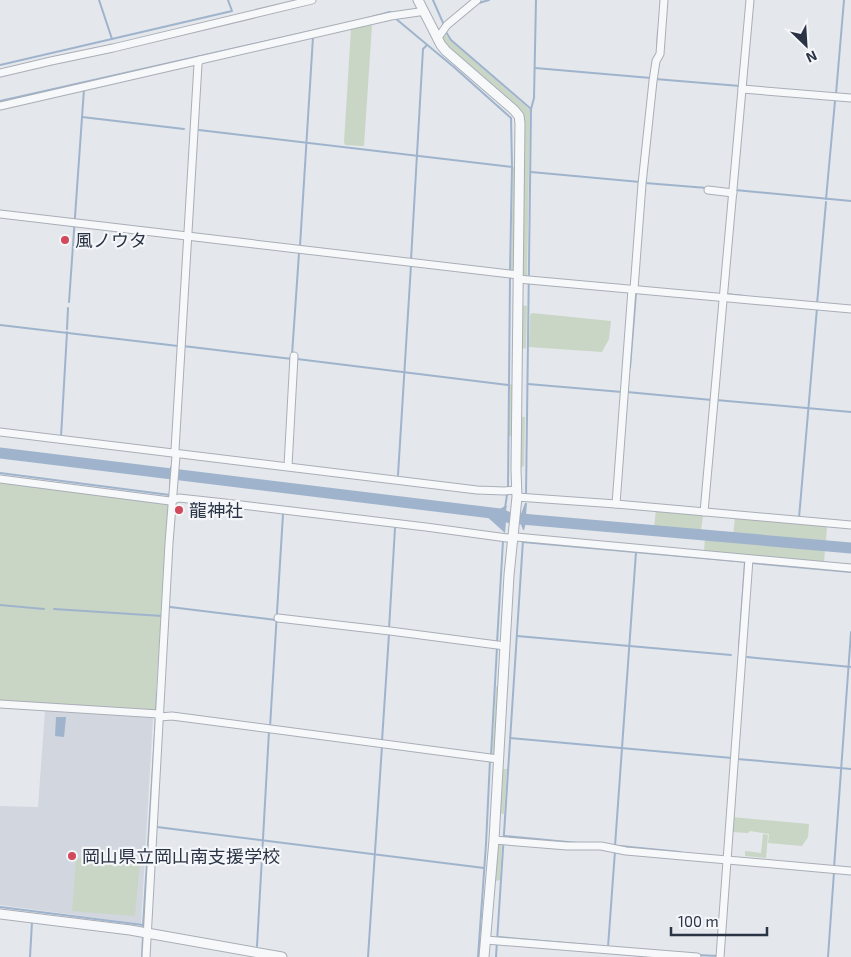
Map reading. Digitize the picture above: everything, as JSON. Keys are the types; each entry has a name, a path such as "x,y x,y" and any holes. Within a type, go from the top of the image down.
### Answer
{"street":[{"path":"0,73 312,0"},
{"path":"418,0 437,39 446,51 514,110 519,116 520,123 517,494 515,518 519,538 499,645 493,758 500,840 484,957"},
{"path":"437,39 445,27 477,0"},
{"path":"616,504 642,184 652,81 656,61 660,54 664,0"},
{"path":"705,511 750,0"},
{"path":"0,106 423,10"},
{"path":"146,957 169,543 175,474 173,453 188,236 197,61"},
{"path":"742,89 851,98"},
{"path":"708,190 733,192"},
{"path":"0,214 519,277 851,309"},
{"path":"288,466 294,358"},
{"path":"0,432 477,490 504,491 616,504 851,525"},
{"path":"0,479 170,501 179,498 225,503 507,538 748,561 851,568"},
{"path":"720,957 748,561"},
{"path":"278,618 499,645"},
{"path":"0,704 172,716 493,758"},
{"path":"500,840 567,846 601,846 626,851 851,871"},
{"path":"0,914 147,933 282,957"},
{"path":"486,940 697,957"}],"shaded area":[{"name":"岡山県立岡山南支援学校","path":"45,711 153,718 141,924 0,905 0,806 38,807"}],"green space":[{"path":"372,25 364,146 345,145 351,29"},
{"path":"444,33 530,110 527,277 522,277 523,119 451,51 441,38"},
{"path":"513,167 516,167 513,272 511,271"},
{"path":"520,305 527,306 526,348 521,349"},
{"path":"532,313 611,321 609,339 602,352 529,347 530,315"},
{"path":"510,384 513,385 511,436 508,437"},
{"path":"519,417 525,417 524,466 520,468 519,467"},
{"path":"0,482 168,504 155,710 0,701"},
{"path":"656,510 703,515 701,531 654,527"},
{"path":"735,517 827,526 826,542 733,535"},
{"path":"705,537 825,549 824,563 704,551"},
{"path":"496,686 499,689 495,753 492,756"},
{"path":"501,769 507,769 504,814 498,813"},
{"path":"732,817 809,824 808,837 802,846 768,843 769,834 750,831 748,833 732,832"},
{"path":"763,834 768,835 766,858 745,856 745,851 761,853"},
{"path":"497,842 502,842 500,880 496,881 495,884"},
{"path":"82,857 140,861 135,916 72,911 76,861"}],"water":[{"path":"525,503 527,503 526,515 528,522 524,530 520,522 507,521 505,533 484,514 485,509 498,510 507,506 508,515 521,514"},
{"path":"56,717 66,717 64,737 55,736"}],"waterway":[{"path":"99,0 112,39"},
{"path":"0,65 232,11 228,0"},
{"path":"433,0 444,25"},
{"path":"479,3 489,0"},
{"path":"531,109 534,98 536,0"},
{"path":"836,94 844,0"},
{"path":"368,18 390,12 392,14"},
{"path":"395,18 511,118 510,272"},
{"path":"0,101 334,26"},
{"path":"657,51 658,31"},
{"path":"446,32 451,40 531,109 526,495"},
{"path":"300,246 313,37"},
{"path":"411,260 423,49 427,45"},
{"path":"535,68 651,78"},
{"path":"655,79 740,86"},
{"path":"744,86 754,87"},
{"path":"69,302 84,89"},
{"path":"826,199 835,101"},
{"path":"82,117 184,129"},
{"path":"199,130 512,167"},
{"path":"531,172 640,182"},
{"path":"645,183 707,188"},
{"path":"735,190 851,201"},
{"path":"817,304 826,202"},
{"path":"292,355 299,253"},
{"path":"398,475 411,265"},
{"path":"508,488 510,277"},
{"path":"630,368 636,293"},
{"path":"726,294 744,296"},
{"path":"67,329 68,308"},
{"path":"799,518 817,308"},
{"path":"0,325 178,346"},
{"path":"61,437 67,332"},
{"path":"183,346 292,359"},
{"path":"297,359 508,385"},
{"path":"528,384 622,392"},
{"path":"627,392 712,400"},
{"path":"716,400 851,412"},
{"path":"0,453 500,514 510,518 851,548"},
{"path":"170,490 171,467"},
{"path":"0,473 170,495"},
{"path":"505,508 507,495"},
{"path":"270,727 283,514"},
{"path":"389,629 395,528"},
{"path":"496,957 523,540"},
{"path":"497,643 503,541"},
{"path":"523,542 747,562"},
{"path":"615,846 636,552"},
{"path":"739,647 745,562"},
{"path":"752,563 851,572"},
{"path":"0,605 44,609"},
{"path":"170,607 276,620"},
{"path":"54,609 162,616"},
{"path":"834,868 851,632"},
{"path":"382,741 389,634"},
{"path":"517,636 731,655"},
{"path":"491,755 497,647"},
{"path":"747,657 851,667"},
{"path":"156,711 157,693"},
{"path":"143,926 156,717"},
{"path":"257,946 269,731"},
{"path":"510,738 732,758"},
{"path":"368,957 382,746"},
{"path":"737,759 851,769"},
{"path":"478,957 490,760"},
{"path":"157,827 484,868"},
{"path":"504,836 578,843"},
{"path":"620,846 680,852"},
{"path":"608,947 615,851"},
{"path":"828,957 834,872"},
{"path":"0,907 143,925"},
{"path":"30,957 32,922"},
{"path":"142,957 143,936"},
{"path":"498,937 589,945"},
{"path":"698,955 718,956"}],"place":[{"name":"風ノウタ","path":"65,240"},
{"name":"龍神社","path":"179,510"},
{"name":"岡山県立岡山南支援学校","path":"72,856"}]}
